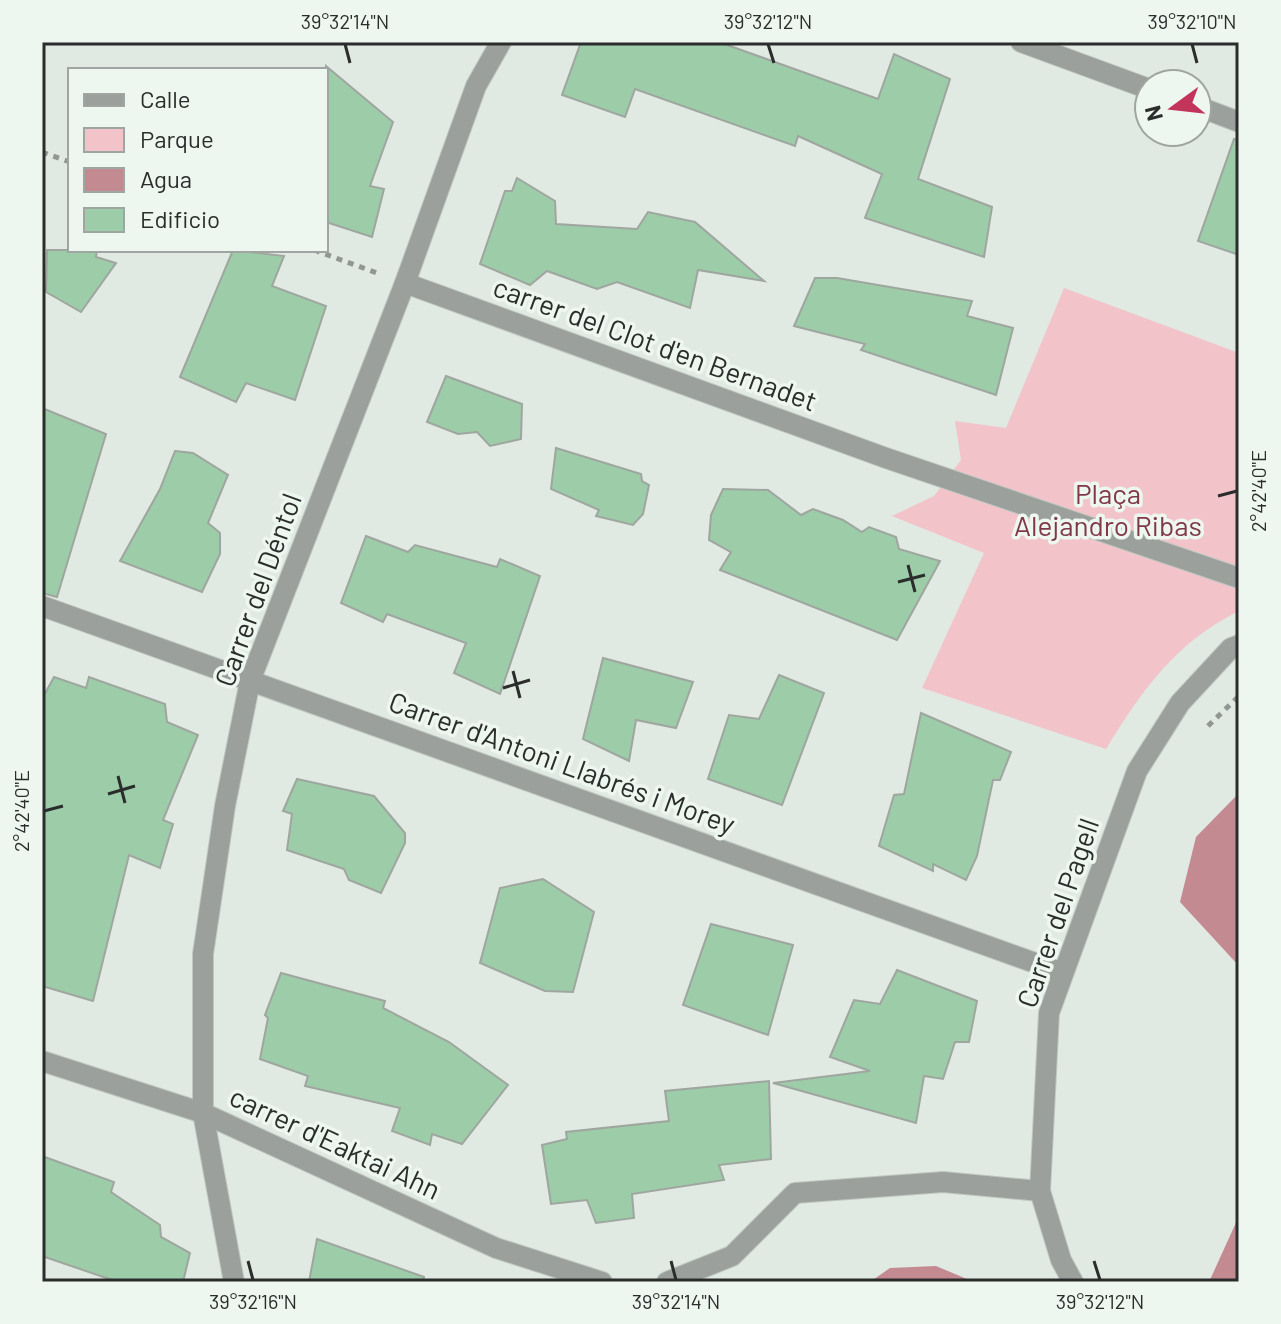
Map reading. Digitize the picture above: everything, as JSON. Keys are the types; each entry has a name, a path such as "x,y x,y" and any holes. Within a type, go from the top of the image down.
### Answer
{"street":[{"name":"Carrer del Déntol","path":"234,1282 203,1113 203,954 225,806 250,681 405,283 476,86 501,42"},
{"path":"1021,42 1133,83"},
{"path":"1213,112 1239,122"},
{"name":"carrer del Clot d'en Bernadet","path":"405,283 886,458 1239,578"},
{"name":"Carrer d'Antoni Llabrés i Morey","path":"42,606 1063,973"},
{"name":"Carrer del Pagell","path":"1073,1282 1061,1260 1040,1191 1049,1013 1137,771 1180,703 1231,648 1239,645"},
{"name":"carrer d'Eaktai Ahn","path":"42,1061 203,1113 496,1248 602,1282"},
{"path":"667,1282 732,1256 795,1193 943,1182 1040,1191"}],"path":[{"path":"42,152 68,161"},
{"path":"320,252 405,283"},
{"path":"1206,728 1239,696"}],"green space":[{"name":"Plaça Alejandro Ribas","path":"1064,288 1239,353 1239,611 1197,637 1162,670 1106,749 922,688 984,553 892,516 934,496 961,460 955,421 1006,428"}],"water":[{"path":"1239,793 1239,966 1180,902 1196,837"},
{"path":"1239,1216 1239,1282 1209,1282"},
{"path":"936,1266 974,1282 870,1282 890,1268"}],"building":[{"path":"581,42 719,42 878,99 894,54 950,79 918,179 992,207 984,257 865,218 882,174 798,136 795,146 635,89 625,117 562,95"},
{"path":"326,68 393,122 370,186 384,189 372,237 328,223"},
{"path":"1234,139 1239,140 1239,255 1198,241"},
{"path":"517,178 555,201 556,224 637,229 648,212 695,222 764,281 698,270 690,308 617,282 597,289 547,271 530,285 480,264 505,191 512,191"},
{"path":"47,250 97,252 96,257 116,263 81,312 46,292"},
{"path":"232,252 284,256 272,286 326,306 295,400 246,383 236,402 180,377"},
{"path":"815,278 837,278 972,301 967,316 1013,328 996,395 861,350 865,344 794,326"},
{"path":"446,376 522,404 521,439 490,446 477,432 458,434 427,422"},
{"path":"42,408 106,434 57,597 42,593"},
{"path":"556,448 641,474 642,481 649,485 643,514 633,525 596,516 599,510 551,489"},
{"path":"175,451 193,453 228,475 208,523 220,533 220,554 202,592 120,561 160,489"},
{"path":"723,489 768,490 801,515 813,509 843,520 862,532 869,527 896,537 899,549 940,561 897,640 720,570 731,552 709,540 711,515"},
{"path":"366,536 408,552 415,545 497,567 500,559 540,576 500,694 454,673 466,643 387,614 383,622 341,603"},
{"path":"603,658 693,682 676,728 636,720 629,761 583,739"},
{"path":"779,675 824,693 782,805 708,779 729,715 759,719"},
{"path":"54,677 86,688 89,677 165,704 167,722 198,735 163,820 173,824 160,868 129,855 93,1001 42,986 42,699"},
{"path":"921,713 1011,752 1000,780 993,780 977,856 966,880 933,864 933,871 879,846 894,795 904,794"},
{"path":"297,779 374,796 405,833 405,843 381,893 349,880 344,869 287,850 292,814 283,811"},
{"path":"543,879 594,912 573,992 545,991 480,963 500,888"},
{"path":"711,924 793,945 768,1035 683,1005"},
{"path":"897,970 977,1001 969,1042 955,1042 943,1079 924,1076 916,1123 773,1083 870,1071 830,1057 854,1000 880,1004"},
{"path":"281,973 385,1001 383,1008 449,1042 508,1085 462,1144 432,1134 430,1145 392,1131 400,1108 305,1086 308,1076 260,1059 268,1018 265,1015"},
{"path":"769,1081 771,1159 719,1165 724,1180 632,1194 634,1218 596,1223 587,1200 551,1204 542,1145 567,1139 566,1132 669,1121 665,1091"},
{"path":"42,1156 114,1182 111,1192 160,1225 161,1237 190,1253 183,1282 118,1282 42,1256"},
{"path":"317,1239 424,1277 423,1282 309,1282"}]}
